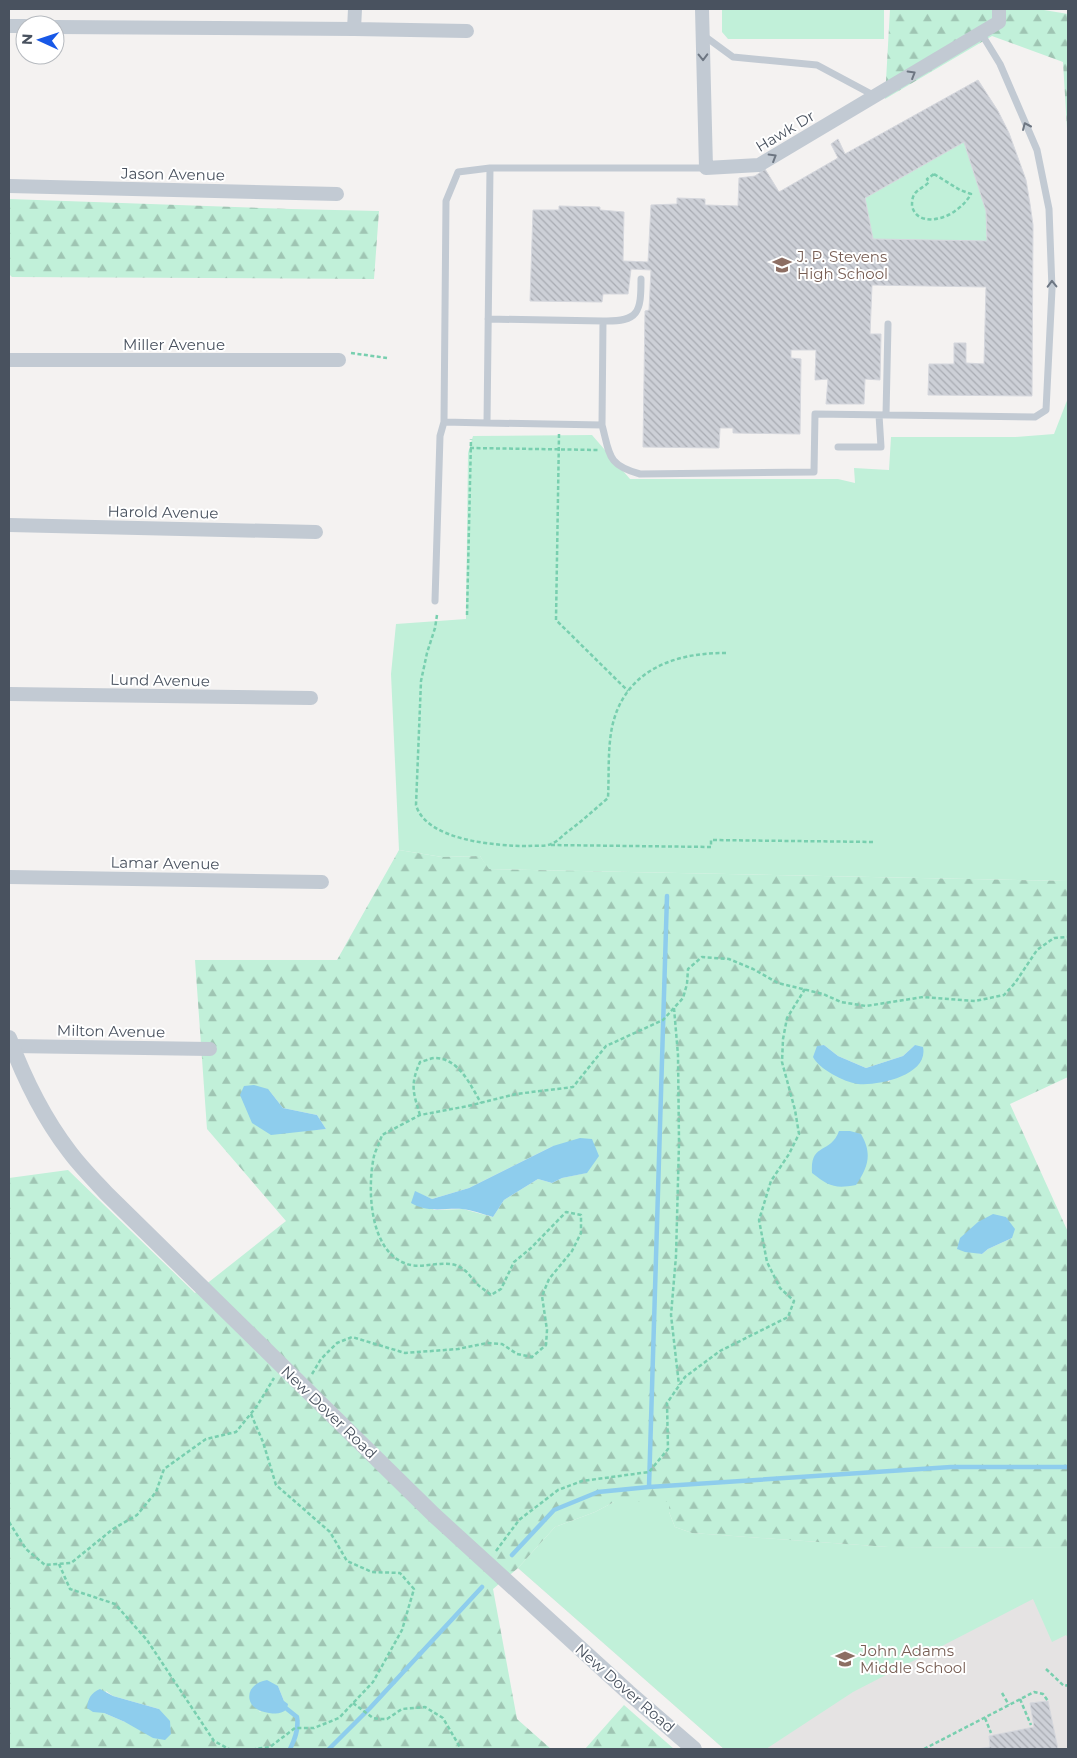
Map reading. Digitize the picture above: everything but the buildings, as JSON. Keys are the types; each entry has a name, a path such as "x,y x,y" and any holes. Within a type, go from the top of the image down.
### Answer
{"street":[{"path":"354,28 355,9"},
{"path":"702,9 706,168"},
{"name":"Hawk Dr","path":"706,168 759,165 999,22 999,9"},
{"path":"65,27 354,28 466,31"},
{"name":"Jason Avenue","path":"9,186 337,194"},
{"name":"Miller Avenue","path":"9,360 344,357"},
{"name":"Harold Avenue","path":"9,526 316,532"},
{"name":"Lund Avenue","path":"9,694 311,698"},
{"name":"Lamar Avenue","path":"9,877 322,882"},
{"name":"Milton Avenue","path":"10,1042 210,1049"},
{"name":"New Dover Road","path":"10,1042 28,1084 46,1117 68,1150 139,1227 486,1564 694,1749"}],"lane":[{"path":"604,321 602,425 611,458 623,470 640,474 814,472 815,414 1035,417 1046,410 1052,289 1049,209 1037,150 1000,64 981,32"},
{"path":"702,35 733,57 817,65 875,96"},
{"path":"435,601 440,436 444,422 446,201 458,172 490,168 706,168"},
{"path":"487,423 490,168"},
{"path":"488,319 618,321 630,318 638,309 641,296 641,280"},
{"path":"838,447 881,447 888,324"},
{"path":"444,422 602,425"}],"path":[{"path":"934,174 960,190 971,194 966,203 955,212 945,216 924,219 913,210 912,202 914,195 927,185 929,182 927,179 934,174"},
{"path":"344,357 387,358"},
{"path":"559,434 556,620 628,691"},
{"path":"467,615 470,439"},
{"path":"470,448 600,450"},
{"path":"437,615 422,671 416,805 422,818 429,824 458,837 485,843 520,846 711,848 711,840 874,842"},
{"path":"550,845 608,798 610,740 620,703 628,691 653,668 665,662 696,654 728,653"},
{"path":"304,1387 322,1359 337,1343 352,1337 405,1352 458,1349 487,1343 502,1344 517,1354 532,1358 546,1345 542,1296 548,1279 572,1251 580,1233 580,1216 566,1212 531,1248 514,1262 502,1289 491,1295 477,1284 463,1268 445,1264 409,1265 395,1258 383,1243 372,1215 371,1184 374,1155 382,1135 420,1115 516,1094 573,1087 606,1046 662,1022 683,998 687,984 688,969 702,957 729,959 753,969 778,983 804,989 841,1002 866,1006 923,997 975,1001 1004,996 1038,950 1054,938 1068,937"},
{"path":"486,1564 519,1520 558,1490 582,1481 649,1472 668,1449 667,1403 685,1377 720,1351 788,1317 794,1301 780,1288 767,1262 758,1220 771,1181 790,1154 798,1134 795,1110 782,1062 783,1040 788,1018 804,989"},
{"path":"674,1008 678,1055 679,1143 676,1256 672,1315 679,1386"},
{"path":"420,1115 413,1090 414,1076 420,1062 436,1058 455,1065 468,1081 481,1103"},
{"path":"9,1522 26,1549 45,1565 71,1563 113,1529 137,1515 156,1492 164,1469 206,1439 236,1432 251,1414 281,1366"},
{"path":"251,1414 263,1442 276,1485 330,1532 347,1561 372,1572 400,1573 414,1589 402,1630 373,1682 339,1718 314,1728 295,1728 270,1747 255,1749"},
{"path":"59,1564 70,1589 115,1604 147,1640 214,1741 229,1749"},
{"path":"1046,1669 1064,1686 1068,1685"},
{"path":"924,1749 1034,1692 1043,1694 1048,1701"},
{"path":"1002,1693 1009,1705"},
{"path":"1020,1699 1031,1725"},
{"path":"353,1703 373,1718 387,1719 402,1709 425,1707 444,1718 461,1749"},
{"path":"985,1718 991,1733"}],"shaded area":[{"name":"John Adams Middle School","path":"692,1533 888,1547 1068,1548 1068,1749 724,1749 518,1568"}],"green space":[{"path":"722,9 884,9 884,39 728,39 722,32"},
{"path":"890,9 1038,9 1068,14 1068,145 1063,62 992,36 885,99"},
{"path":"964,142 986,211 987,241 873,239 865,198"},
{"path":"9,199 379,211 374,279 12,277 9,274"},
{"path":"1068,398 1068,881 488,869 480,856 442,857 399,850 391,674 396,624 466,619 468,453 473,436 592,435 630,479 838,479 855,483 854,468 889,470 891,437 1016,437 1054,434"},
{"path":"399,850 442,857 480,856 489,869 1068,881 1068,1077 1010,1104 1068,1232 1068,1548 888,1547 692,1533 675,1527 669,1512 669,1502 614,1502 595,1512 555,1527 518,1568 493,1589 517,1719 551,1749 9,1749 9,1178 68,1170 195,1293 286,1221 207,1129 195,960 337,960","holes":["824,1045 838,1056 866,1068 903,1056 915,1045 889,1082 817,1047","268,1089 283,1108 317,1115 326,1129 299,1131","553,1146 586,1173 562,1178 552,1183 538,1179 504,1200 493,1217 463,1209 434,1210 415,1192 432,1199 469,1188","1012,1238 988,1249 982,1254 958,1249","278,1686 284,1701 259,1712","106,1691 113,1696 159,1709 125,1722 104,1713"]},
{"name":"John Adams Middle School","path":"614,1502 669,1502 669,1512 675,1527 692,1533 888,1547 1068,1548 1068,1638 1066,1635 1052,1642 1033,1599 853,1692 766,1749 724,1749 518,1568 555,1527 595,1512"},
{"path":"624,1705 674,1749 585,1749"}],"water":[{"path":"824,1045 838,1056 866,1068 903,1056 915,1045 923,1047 923,1057 911,1072 901,1077 878,1083 858,1084 846,1081 832,1074 816,1062 813,1057 817,1046"},
{"path":"254,1085 268,1089 283,1108 317,1115 326,1129 271,1135 252,1123 240,1095 244,1086"},
{"path":"839,1131 861,1134 867,1147 868,1160 864,1172 856,1185 842,1187 832,1185 812,1173 812,1163 817,1152 831,1143"},
{"path":"580,1138 592,1139 599,1156 587,1173 562,1178 552,1183 538,1179 504,1200 493,1217 462,1209 423,1208 411,1203 415,1191 432,1199 469,1188 553,1146"},
{"path":"993,1214 1006,1217 1015,1229 1012,1238 988,1249 982,1254 957,1249 960,1238 978,1222"},
{"path":"267,1680 278,1686 284,1701 288,1704 287,1709 283,1712 274,1714 260,1711 251,1702 249,1697 250,1691 259,1682"},
{"path":"100,1689 113,1696 159,1709 170,1721 171,1734 165,1740 153,1738 125,1722 104,1713 93,1712 87,1708 88,1701 94,1692"}],"waterway":[{"path":"649,1487 667,896"},
{"path":"512,1555 554,1510 598,1492 951,1467 1068,1467"},
{"path":"329,1749 370,1708 482,1587"},
{"path":"287,1709 297,1717 296,1734 290,1749"}],"place":[{"name":"J. P. Stevens High School","path":"782,265"},
{"name":"John Adams Middle School","path":"845,1659"}]}
